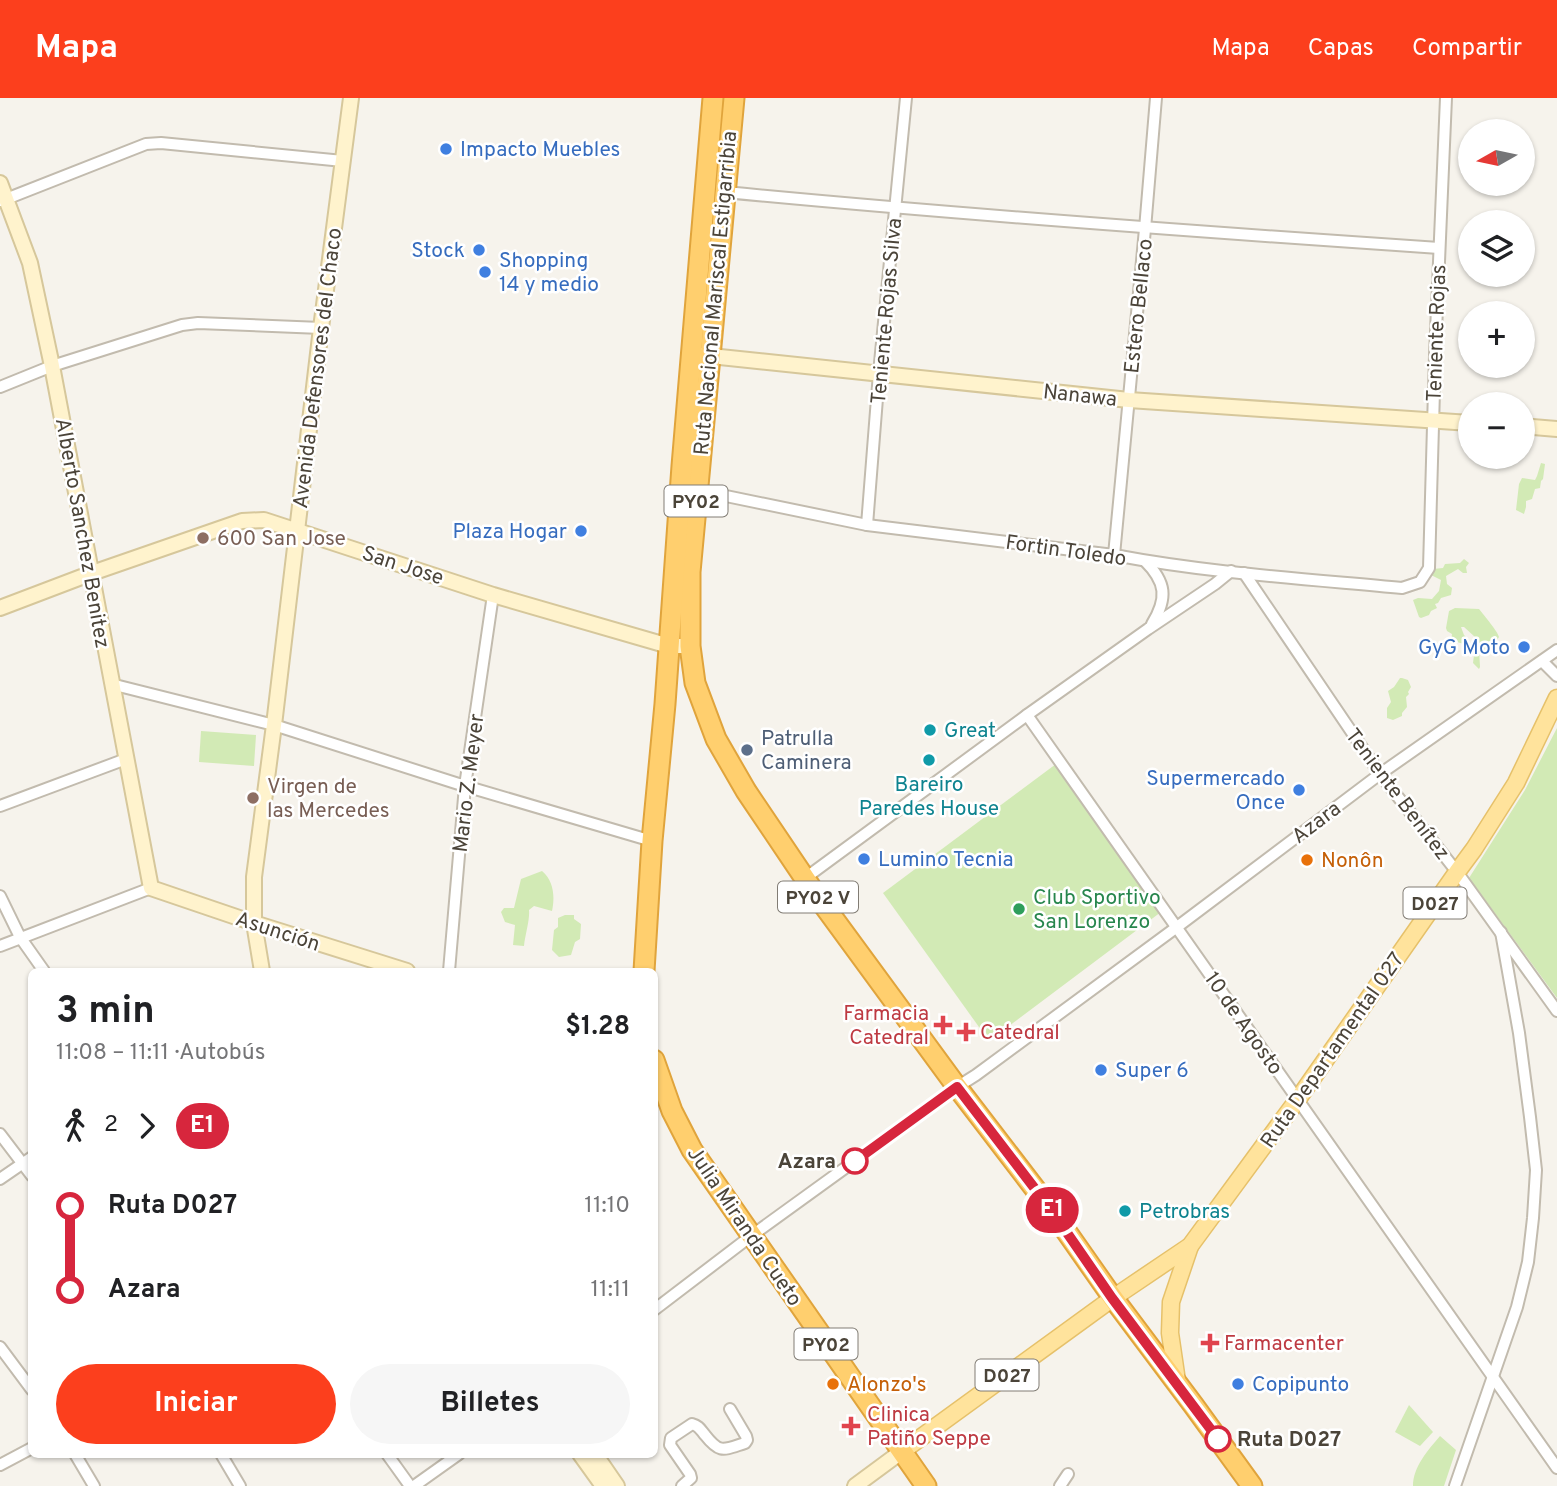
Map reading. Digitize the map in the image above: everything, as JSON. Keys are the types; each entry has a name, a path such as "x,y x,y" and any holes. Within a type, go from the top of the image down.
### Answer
{"highway":[{"name":"Ruta Nacional Mariscal Estigarribia","path":"713,98 700,355 697,490 690,572 690,646 699,696 716,738 746,792 804,878 957,1087 1052,1211 1246,1483"},
{"name":"Ruta Nacional Mariscal Estigarribia","path":"669,646 682,467 725,192 734,98"},
{"name":"PY02","path":"644,968 669,646"},
{"path":"665,705 699,696"},
{"name":"Julia Miranda Cueto","path":"658,1071 672,1111 692,1150 926,1486"}],"main road":[{"name":"Ruta Departamental 027","path":"1112,1298 1190,1246 1298,1099 1474,849 1516,783 1557,698"},
{"path":"1177,1383 1170,1333 1171,1302 1190,1246"},
{"name":"D027","path":"901,1452 1112,1298"}],"street":[{"name":"Avenida Defensores del Chaco","path":"262,968 254,923 254,877 351,98"},
{"name":"Teniente Rojas Silva","path":"867,525 906,98"},
{"name":"Estero Bellaco","path":"1114,555 1156,98"},
{"name":"Teniente Rojas","path":"1429,568 1446,98"},
{"path":"3,200 146,144 161,143 344,161"},
{"name":"Alberto Sanchez Benitez","path":"0,183 3,200 30,262 151,888"},
{"path":"725,192 1146,229 1439,248"},
{"path":"0,387 52,366 182,325 198,323 321,328"},
{"name":"Nanawa","path":"700,355 1129,400 1458,422"},
{"path":"1535,427 1557,429"},
{"name":"Fortin Toledo","path":"697,490 867,525 1244,573 1402,588 1420,582 1429,568"},
{"name":"San Jose","path":"0,608 243,521 264,520 493,595 669,646 690,646"},
{"path":"1145,561 1158,575 1162,595 1159,613 1149,629"},
{"path":"804,878 1027,715 1231,571"},
{"name":"Teniente Benítez","path":"1244,573 1380,774 1502,932 1557,1011"},
{"name":"Mario Z. Meyer","path":"449,968 465,786 493,595"},
{"name":"Azara","path":"658,1307 751,1236 1177,927 1380,774 1557,650"},
{"path":"1542,661 1557,676"},
{"path":"111,684 274,725 465,786 652,841"},
{"name":"10 de Agosto","path":"1027,715 1557,1468"},
{"path":"0,806 126,759"},
{"path":"0,946 151,888"},
{"name":"Asunción","path":"151,888 397,968"},
{"path":"0,896 20,937 42,968"},
{"path":"1455,1486 1517,1307 1528,1262 1533,1218 1536,1170 1519,1033 1502,932"},
{"path":"0,1135 27,1160 0,1179"},
{"path":"0,1347 28,1385"},
{"path":"682,1486 691,1478 670,1445 671,1438 692,1424 698,1426 719,1449 745,1443 746,1436 730,1409"},
{"path":"0,1465 28,1450"},
{"path":"855,1486 901,1452"},
{"path":"77,1458 94,1486"},
{"path":"223,1458 240,1486"},
{"path":"390,1458 412,1486 453,1458"},
{"path":"583,1458 603,1486"},
{"path":"597,1458 617,1486"},
{"path":"1060,1486 1068,1474"}],"green space":[{"path":"1541,463 1545,464 1540,488 1535,489 1532,499 1526,501 1524,514 1516,510 1519,484 1522,478 1535,480"},
{"path":"1464,559 1469,563 1466,567 1467,573 1458,569 1446,576 1447,584 1452,588 1451,595 1441,598 1435,604 1437,608 1429,615 1419,617 1413,600 1432,599 1439,591 1441,580 1431,575 1433,569 1443,568 1445,564 1460,563"},
{"path":"1455,608 1479,609 1499,637 1492,647 1484,652 1481,646 1479,648 1479,669 1473,663 1474,655 1471,652 1475,637 1464,627 1461,627 1469,640 1467,645 1457,642 1452,645 1452,634 1446,628 1449,611"},
{"path":"1400,678 1408,680 1411,687 1406,697 1407,707 1402,716 1393,720 1387,718 1387,708 1391,702 1388,691"},
{"path":"1557,728 1557,998 1469,878 1525,790"},
{"path":"201,731 256,735 254,766 199,762"},
{"name":"Club Sportivo San Lorenzo","path":"1056,764 1161,912 989,1041 883,893"},
{"path":"542,871 553,890 552,911 534,906 529,910 524,946 513,945 515,925 505,922 501,912 504,908 514,908 521,879"},
{"path":"574,915 574,919 581,924 580,939 575,942 571,955 559,957 552,950 554,930 558,927 558,918"},
{"path":"1409,1405 1433,1432 1420,1446 1395,1432"},
{"path":"1440,1436 1456,1450 1444,1486 1413,1486 1418,1466"}],"bus line":[{"name":"E1","path":"855,1161 957,1087 1052,1211 1112,1298 1218,1439"}],"place":[{"name":"Impacto Muebles","path":"446,149"},
{"name":"Stock","path":"479,250"},
{"name":"Shopping 14 y medio","path":"485,272"},
{"name":"Plaza Hogar","path":"581,531"},
{"name":"600 San Jose","path":"203,538"},
{"name":"GyG Moto","path":"1524,647"},
{"name":"Great","path":"930,730"},
{"name":"Patrulla Caminera","path":"747,750"},
{"name":"Bareiro Paredes House","path":"929,760"},
{"name":"Supermercado Once","path":"1299,790"},
{"name":"Virgen de las Mercedes","path":"253,798"},
{"name":"Lumino Tecnia","path":"864,859"},
{"name":"Nonôn","path":"1307,860"},
{"name":"Club Sportivo San Lorenzo","path":"1019,909"},
{"name":"Farmacia Catedral","path":"943,1025"},
{"name":"Catedral","path":"966,1032"},
{"name":"Super 6","path":"1101,1070"},
{"name":"Azara","path":"855,1161"},
{"name":"Petrobras","path":"1125,1211"},
{"name":"Farmacenter","path":"1210,1343"},
{"name":"Alonzo's","path":"833,1384"},
{"name":"Copipunto","path":"1238,1384"},
{"name":"Clinica Patiño Seppe","path":"851,1426"},
{"name":"Ruta D027","path":"1218,1439"}]}
